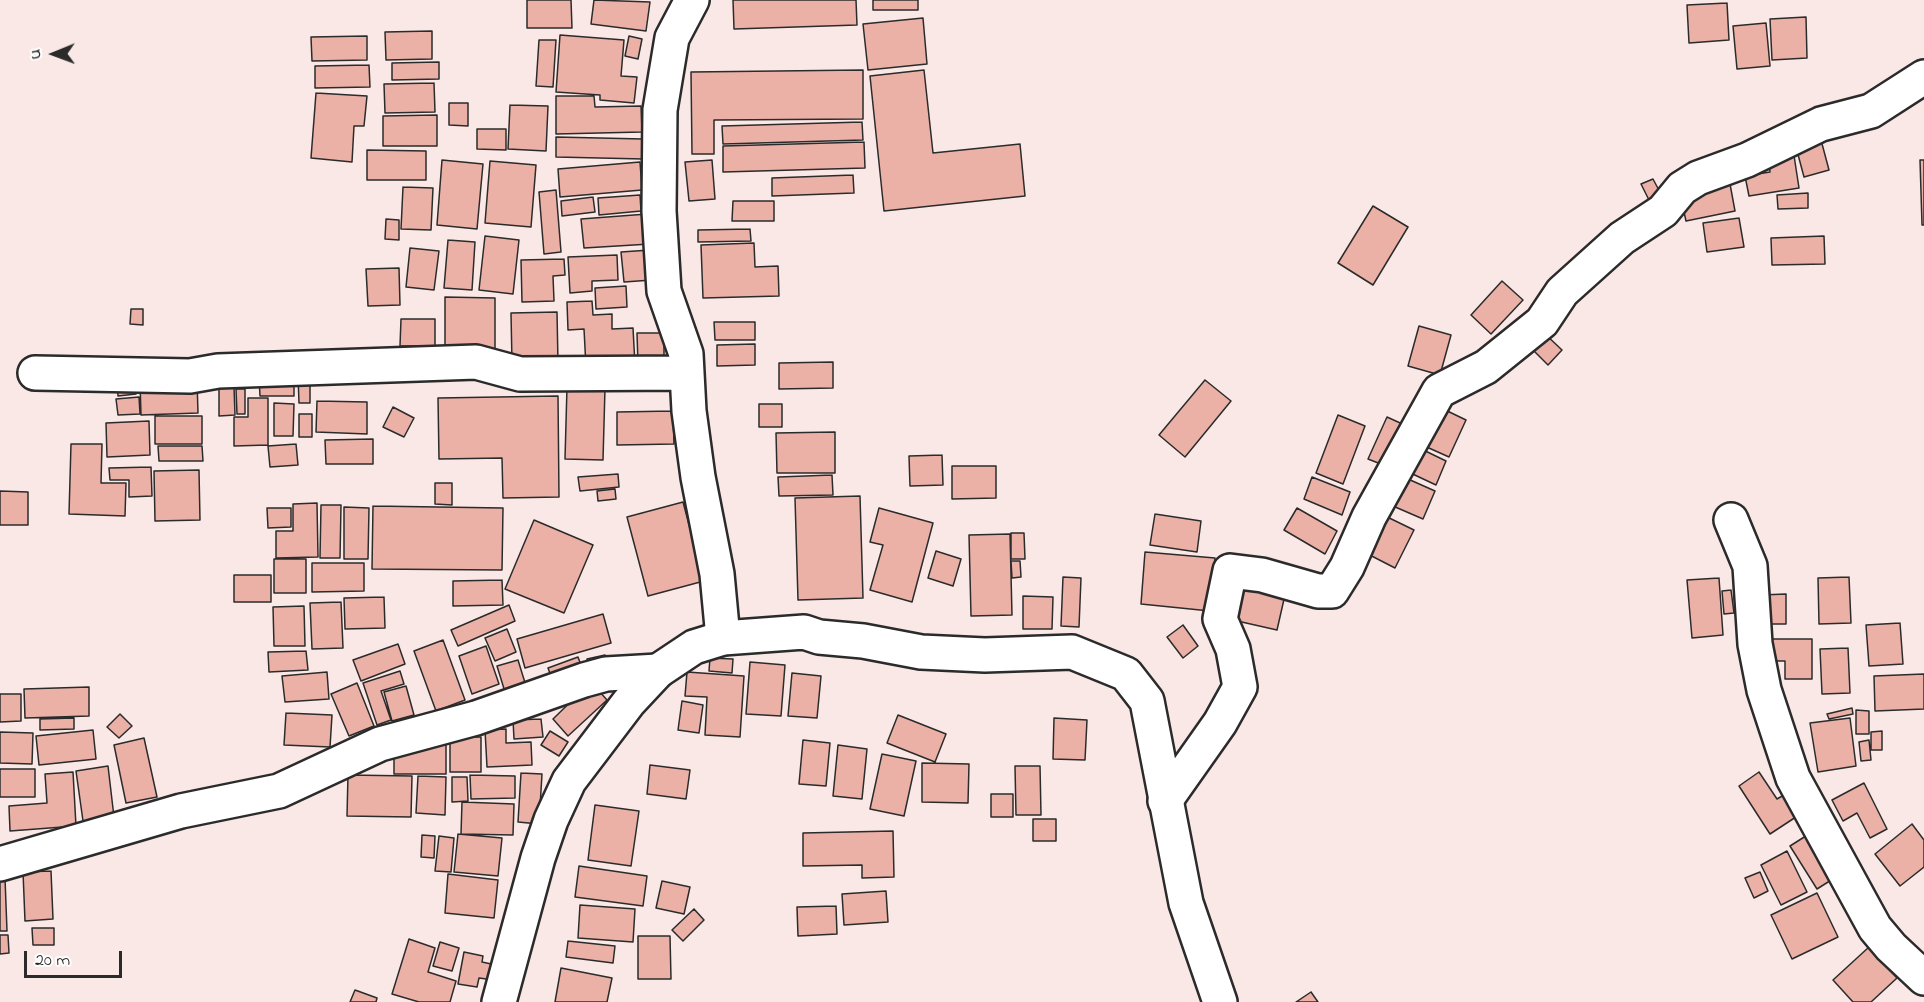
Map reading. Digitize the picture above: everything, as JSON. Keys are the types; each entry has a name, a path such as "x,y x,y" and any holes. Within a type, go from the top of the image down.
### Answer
{"street":[{"path":"692,0 672,38 660,121 659,212 664,291 686,354 692,433 717,573 723,638"},
{"path":"1165,801 1221,723 1240,687 1233,649 1220,619 1230,571 1262,575 1318,591 1332,591 1439,391 1486,367 1542,322 1562,292 1622,238 1663,211 1682,188 1698,178 1747,160 1821,124 1871,111 1924,77"},
{"path":"34,373 190,376 218,371 313,369 410,362 476,362 520,374 687,373"},
{"path":"1731,520 1750,566 1755,644 1764,690 1792,778 1875,928 1891,947 1924,978"},
{"path":"499,1002 538,858 551,820 569,781 629,702 658,671 694,647 723,638 804,632 819,637 863,641 921,652 1006,655 1071,652 1126,674 1146,701 1186,903 1220,1002"},
{"path":"0,864 181,811 279,791 380,744 476,718 584,680 606,674 658,671"}],"building":[{"path":"527,0 571,0 572,28 527,28"},
{"path":"594,0 650,2 646,31 591,24"},
{"path":"733,0 856,0 857,25 734,29"},
{"path":"873,0 918,0 918,10 873,10"},
{"path":"1727,3 1729,40 1689,43 1687,5"},
{"path":"1806,17 1807,58 1772,60 1770,19"},
{"path":"923,18 927,64 868,70 863,24"},
{"path":"1766,23 1770,66 1737,69 1733,26"},
{"path":"432,31 432,59 386,60 385,32"},
{"path":"560,35 624,40 621,76 637,77 634,103 600,100 600,95 556,92"},
{"path":"367,36 367,60 312,61 311,37"},
{"path":"629,36 642,39 638,59 625,56"},
{"path":"539,40 556,40 553,87 536,86"},
{"path":"439,62 439,79 392,80 392,63"},
{"path":"369,65 370,87 315,88 315,66"},
{"path":"863,70 863,119 714,120 714,154 692,154 691,72"},
{"path":"924,70 933,153 1020,144 1025,196 884,211 870,76"},
{"path":"434,83 435,112 385,113 384,84"},
{"path":"316,93 367,96 364,126 354,126 352,162 311,158"},
{"path":"556,96 594,96 595,107 641,106 642,132 556,134"},
{"path":"449,103 468,103 468,126 449,125"},
{"path":"510,105 548,106 546,151 508,149"},
{"path":"437,115 437,146 383,146 383,116"},
{"path":"862,122 863,140 723,144 722,126"},
{"path":"477,129 506,129 506,150 477,149"},
{"path":"556,137 643,139 643,159 556,157"},
{"path":"1821,140 1829,170 1804,177 1796,147"},
{"path":"864,142 865,168 723,172 723,146"},
{"path":"1793,149 1799,188 1749,196 1745,176 1770,172 1768,153"},
{"path":"367,150 426,151 426,180 367,180"},
{"path":"442,160 483,164 477,229 437,225"},
{"path":"712,160 715,199 689,201 685,162"},
{"path":"1920,160 1924,160 1924,225 1922,225"},
{"path":"490,161 536,165 531,227 485,223"},
{"path":"640,162 642,190 560,197 558,169"},
{"path":"853,175 854,193 772,196 772,178"},
{"path":"1653,179 1662,196 1650,202 1641,184"},
{"path":"1730,184 1735,211 1686,221 1680,194"},
{"path":"403,187 433,188 431,230 401,229"},
{"path":"556,190 561,252 544,254 539,192"},
{"path":"1808,193 1808,208 1778,209 1777,195"},
{"path":"640,195 641,211 599,215 598,198"},
{"path":"593,197 595,212 562,216 561,201"},
{"path":"733,201 774,201 774,221 732,221"},
{"path":"1373,206 1408,227 1373,285 1338,263"},
{"path":"647,214 650,244 584,248 581,219"},
{"path":"1739,218 1744,247 1707,252 1703,223"},
{"path":"386,219 399,220 399,240 385,239"},
{"path":"750,229 751,241 698,242 698,230"},
{"path":"485,236 519,240 513,294 479,290"},
{"path":"1824,236 1825,264 1772,265 1771,238"},
{"path":"448,240 475,242 472,290 444,288"},
{"path":"754,243 755,267 778,266 779,296 703,298 701,245"},
{"path":"410,248 439,251 434,290 406,287"},
{"path":"650,250 652,280 624,282 621,252"},
{"path":"617,255 618,280 592,281 592,291 570,293 568,257"},
{"path":"564,259 565,275 553,276 554,301 522,302 521,260"},
{"path":"399,268 400,305 368,306 366,269"},
{"path":"1502,281 1523,300 1491,334 1471,315"},
{"path":"626,286 627,307 596,309 595,288"},
{"path":"445,297 495,298 495,350 445,349"},
{"path":"592,301 593,315 612,314 612,329 633,328 635,365 586,367 584,329 568,330 567,302"},
{"path":"131,309 143,309 143,325 130,324"},
{"path":"557,312 558,363 512,363 511,313"},
{"path":"401,319 435,319 435,346 400,346"},
{"path":"714,322 755,322 755,340 715,340"},
{"path":"1419,326 1451,335 1440,375 1408,366"},
{"path":"637,333 664,333 664,364 638,364"},
{"path":"1544,333 1562,350 1548,365 1530,347"},
{"path":"755,344 755,365 717,366 717,345"},
{"path":"833,362 833,388 779,389 779,363"},
{"path":"310,375 310,403 299,403 298,376"},
{"path":"259,377 294,377 294,396 260,396"},
{"path":"197,380 198,413 141,415 140,382"},
{"path":"1205,380 1231,401 1185,457 1159,435"},
{"path":"135,381 136,394 118,396 117,383"},
{"path":"219,387 234,387 235,415 219,416"},
{"path":"567,387 605,388 603,460 565,459"},
{"path":"236,389 245,389 245,414 237,414"},
{"path":"558,396 559,497 503,498 502,458 439,459 438,398"},
{"path":"139,397 140,414 118,415 116,399"},
{"path":"248,398 268,398 268,445 234,446 234,417 248,417"},
{"path":"317,401 367,402 367,434 316,432"},
{"path":"274,403 294,404 293,436 274,436"},
{"path":"759,404 782,404 782,427 759,427"},
{"path":"1437,406 1466,420 1449,457 1420,444"},
{"path":"393,407 414,418 404,437 383,427"},
{"path":"673,411 674,444 617,445 617,412"},
{"path":"299,414 312,414 312,437 299,437"},
{"path":"1338,415 1365,426 1343,484 1316,473"},
{"path":"155,416 202,416 202,444 155,444"},
{"path":"1387,417 1409,427 1391,468 1368,459"},
{"path":"149,421 150,455 107,457 106,423"},
{"path":"835,432 835,473 777,473 776,433"},
{"path":"373,439 373,464 326,464 325,440"},
{"path":"71,444 102,444 101,483 126,483 125,516 69,514"},
{"path":"296,444 298,465 270,467 268,446"},
{"path":"1413,445 1446,461 1436,485 1402,469"},
{"path":"158,446 202,446 203,461 159,461"},
{"path":"942,455 943,485 910,486 909,456"},
{"path":"952,466 996,466 996,498 952,499"},
{"path":"151,467 152,496 129,497 129,480 110,480 109,468"},
{"path":"199,470 200,520 155,521 154,471"},
{"path":"618,474 619,487 580,491 578,477"},
{"path":"832,475 833,495 779,496 778,477"},
{"path":"1399,475 1435,491 1423,519 1386,503"},
{"path":"1312,477 1350,492 1342,515 1304,499"},
{"path":"435,483 452,483 452,505 435,504"},
{"path":"615,489 616,499 598,501 597,491"},
{"path":"0,491 28,492 28,525 0,525"},
{"path":"860,496 863,598 798,600 795,498"},
{"path":"683,502 704,581 648,596 627,517"},
{"path":"317,503 318,557 276,558 276,531 293,531 293,504"},
{"path":"321,505 341,505 340,558 320,558"},
{"path":"373,506 503,508 502,570 372,569"},
{"path":"344,507 369,508 368,559 344,559"},
{"path":"267,508 291,508 291,527 268,528"},
{"path":"879,508 933,523 912,602 870,590 883,545 870,542"},
{"path":"1297,508 1337,531 1325,554 1284,530"},
{"path":"1379,513 1414,530 1395,568 1360,550"},
{"path":"1155,514 1201,521 1197,552 1150,545"},
{"path":"534,520 593,545 564,613 505,589"},
{"path":"1011,533 1024,533 1025,559 1011,559"},
{"path":"1010,534 1012,615 971,616 969,535"},
{"path":"936,551 961,559 953,586 928,578"},
{"path":"1145,552 1215,558 1210,611 1141,604"},
{"path":"274,559 306,559 306,593 274,593"},
{"path":"1011,561 1020,561 1021,577 1012,578"},
{"path":"312,563 364,563 364,591 312,592"},
{"path":"1233,574 1287,586 1277,630 1224,618"},
{"path":"234,575 271,575 271,602 234,602"},
{"path":"1063,577 1081,578 1079,627 1061,626"},
{"path":"1849,577 1851,623 1819,624 1818,578"},
{"path":"1719,578 1723,635 1692,638 1687,580"},
{"path":"502,580 503,605 453,606 453,581"},
{"path":"1731,590 1734,613 1724,614 1722,591"},
{"path":"1786,594 1786,624 1762,624 1761,595"},
{"path":"1023,596 1053,597 1052,629 1023,629"},
{"path":"384,597 385,628 345,629 344,598"},
{"path":"341,602 343,648 312,649 310,603"},
{"path":"509,605 515,621 458,646 451,630"},
{"path":"304,606 305,646 274,646 273,607"},
{"path":"603,614 611,643 525,668 517,639"},
{"path":"1900,623 1903,664 1869,666 1866,625"},
{"path":"1183,625 1198,646 1183,658 1167,637"},
{"path":"507,629 516,652 495,661 485,638"},
{"path":"1766,639 1812,639 1812,679 1785,679 1785,661 1766,661"},
{"path":"443,640 465,700 436,711 414,651"},
{"path":"398,644 405,664 361,681 353,660"},
{"path":"486,646 499,684 472,694 459,656"},
{"path":"1848,648 1850,693 1822,694 1820,649"},
{"path":"306,651 308,670 269,672 268,652"},
{"path":"605,655 608,671 590,675 587,659"},
{"path":"578,657 585,676 555,687 548,668"},
{"path":"710,658 733,659 732,673 709,671"},
{"path":"518,660 526,686 505,692 497,666"},
{"path":"750,662 785,665 781,716 746,714"},
{"path":"400,671 404,684 381,691 391,720 377,725 363,683"},
{"path":"327,672 329,699 285,702 282,676"},
{"path":"687,672 744,676 740,737 705,735 707,697 685,696"},
{"path":"792,673 821,676 817,718 788,716"},
{"path":"1924,674 1924,709 1875,711 1874,676"},
{"path":"591,682 607,700 568,736 553,719"},
{"path":"357,683 374,726 349,736 331,694"},
{"path":"406,686 414,715 392,721 384,692"},
{"path":"89,687 89,716 25,718 24,689"},
{"path":"0,694 21,694 21,721 0,722"},
{"path":"682,701 703,705 699,733 678,730"},
{"path":"1852,708 1853,714 1829,719 1827,714"},
{"path":"1856,710 1869,711 1869,734 1856,734"},
{"path":"286,713 332,715 330,747 284,745"},
{"path":"120,714 132,726 119,738 107,727"},
{"path":"898,715 946,734 935,762 887,743"},
{"path":"74,718 74,729 40,730 40,719"},
{"path":"1054,718 1087,720 1085,760 1053,759"},
{"path":"1850,718 1856,766 1818,772 1810,723"},
{"path":"541,719 543,737 514,739 513,720"},
{"path":"506,729 506,743 531,742 532,765 487,767 485,730"},
{"path":"93,730 96,759 39,765 36,736"},
{"path":"550,731 568,742 559,756 541,745"},
{"path":"1882,731 1882,750 1871,750 1871,732"},
{"path":"0,732 33,733 32,764 0,763"},
{"path":"450,737 481,737 481,772 450,772"},
{"path":"144,738 157,797 126,803 114,745"},
{"path":"803,740 830,743 826,786 799,784"},
{"path":"1869,740 1871,760 1861,761 1859,742"},
{"path":"394,745 446,745 446,774 394,774"},
{"path":"838,745 867,749 862,799 833,796"},
{"path":"882,754 916,761 904,816 870,809"},
{"path":"922,763 969,764 968,803 922,802"},
{"path":"650,765 690,770 686,799 647,794"},
{"path":"108,766 114,817 83,821 76,771"},
{"path":"1015,766 1040,766 1041,815 1016,815"},
{"path":"0,769 35,769 35,797 0,797"},
{"path":"73,772 76,826 10,831 9,806 47,803 45,774"},
{"path":"1759,772 1777,799 1789,792 1802,813 1770,834 1739,786"},
{"path":"521,773 542,774 539,824 518,822"},
{"path":"348,775 412,776 411,817 347,816"},
{"path":"470,775 515,776 515,798 471,799"},
{"path":"418,776 446,777 445,815 416,813"},
{"path":"452,777 467,777 468,801 452,802"},
{"path":"1864,783 1887,829 1870,838 1857,813 1843,821 1832,800"},
{"path":"991,794 1013,794 1013,817 991,817"},
{"path":"462,802 514,804 513,835 461,834"},
{"path":"595,805 639,811 631,866 588,860"},
{"path":"1033,819 1056,819 1056,841 1033,841"},
{"path":"1912,824 1924,840 1924,867 1900,886 1875,854"},
{"path":"893,831 894,877 862,878 862,865 803,866 803,833"},
{"path":"458,834 502,838 498,876 454,872"},
{"path":"1809,834 1836,877 1817,889 1790,846"},
{"path":"422,835 435,836 434,858 421,857"},
{"path":"439,836 454,838 451,872 435,871"},
{"path":"1787,851 1807,892 1781,905 1761,865"},
{"path":"579,866 647,876 643,906 575,897"},
{"path":"51,871 53,919 25,921 23,872"},
{"path":"1760,872 1768,891 1754,898 1745,878"},
{"path":"448,874 498,880 494,918 445,913"},
{"path":"0,878 5,878 7,931 0,931"},
{"path":"662,881 690,887 684,914 656,908"},
{"path":"886,891 888,922 844,925 842,894"},
{"path":"1817,893 1838,937 1792,959 1771,915"},
{"path":"580,905 635,909 633,942 578,938"},
{"path":"836,906 837,934 798,936 797,907"},
{"path":"694,909 704,920 683,941 672,930"},
{"path":"32,928 54,928 54,945 33,945"},
{"path":"0,935 8,935 9,953 0,954"},
{"path":"638,936 670,936 671,979 638,979"},
{"path":"409,939 435,948 428,972 456,981 450,1002 419,1002 392,994"},
{"path":"568,941 615,946 613,963 566,957"},
{"path":"440,942 459,948 452,971 433,966"},
{"path":"1869,947 1897,978 1871,1002 1853,1002 1833,980"},
{"path":"464,952 483,956 482,962 496,965 494,980 479,978 477,987 458,984"},
{"path":"561,968 612,978 607,1002 555,1002"},
{"path":"355,990 377,998 376,1002 350,1002"},
{"path":"1311,992 1318,1002 1296,1002"}]}
